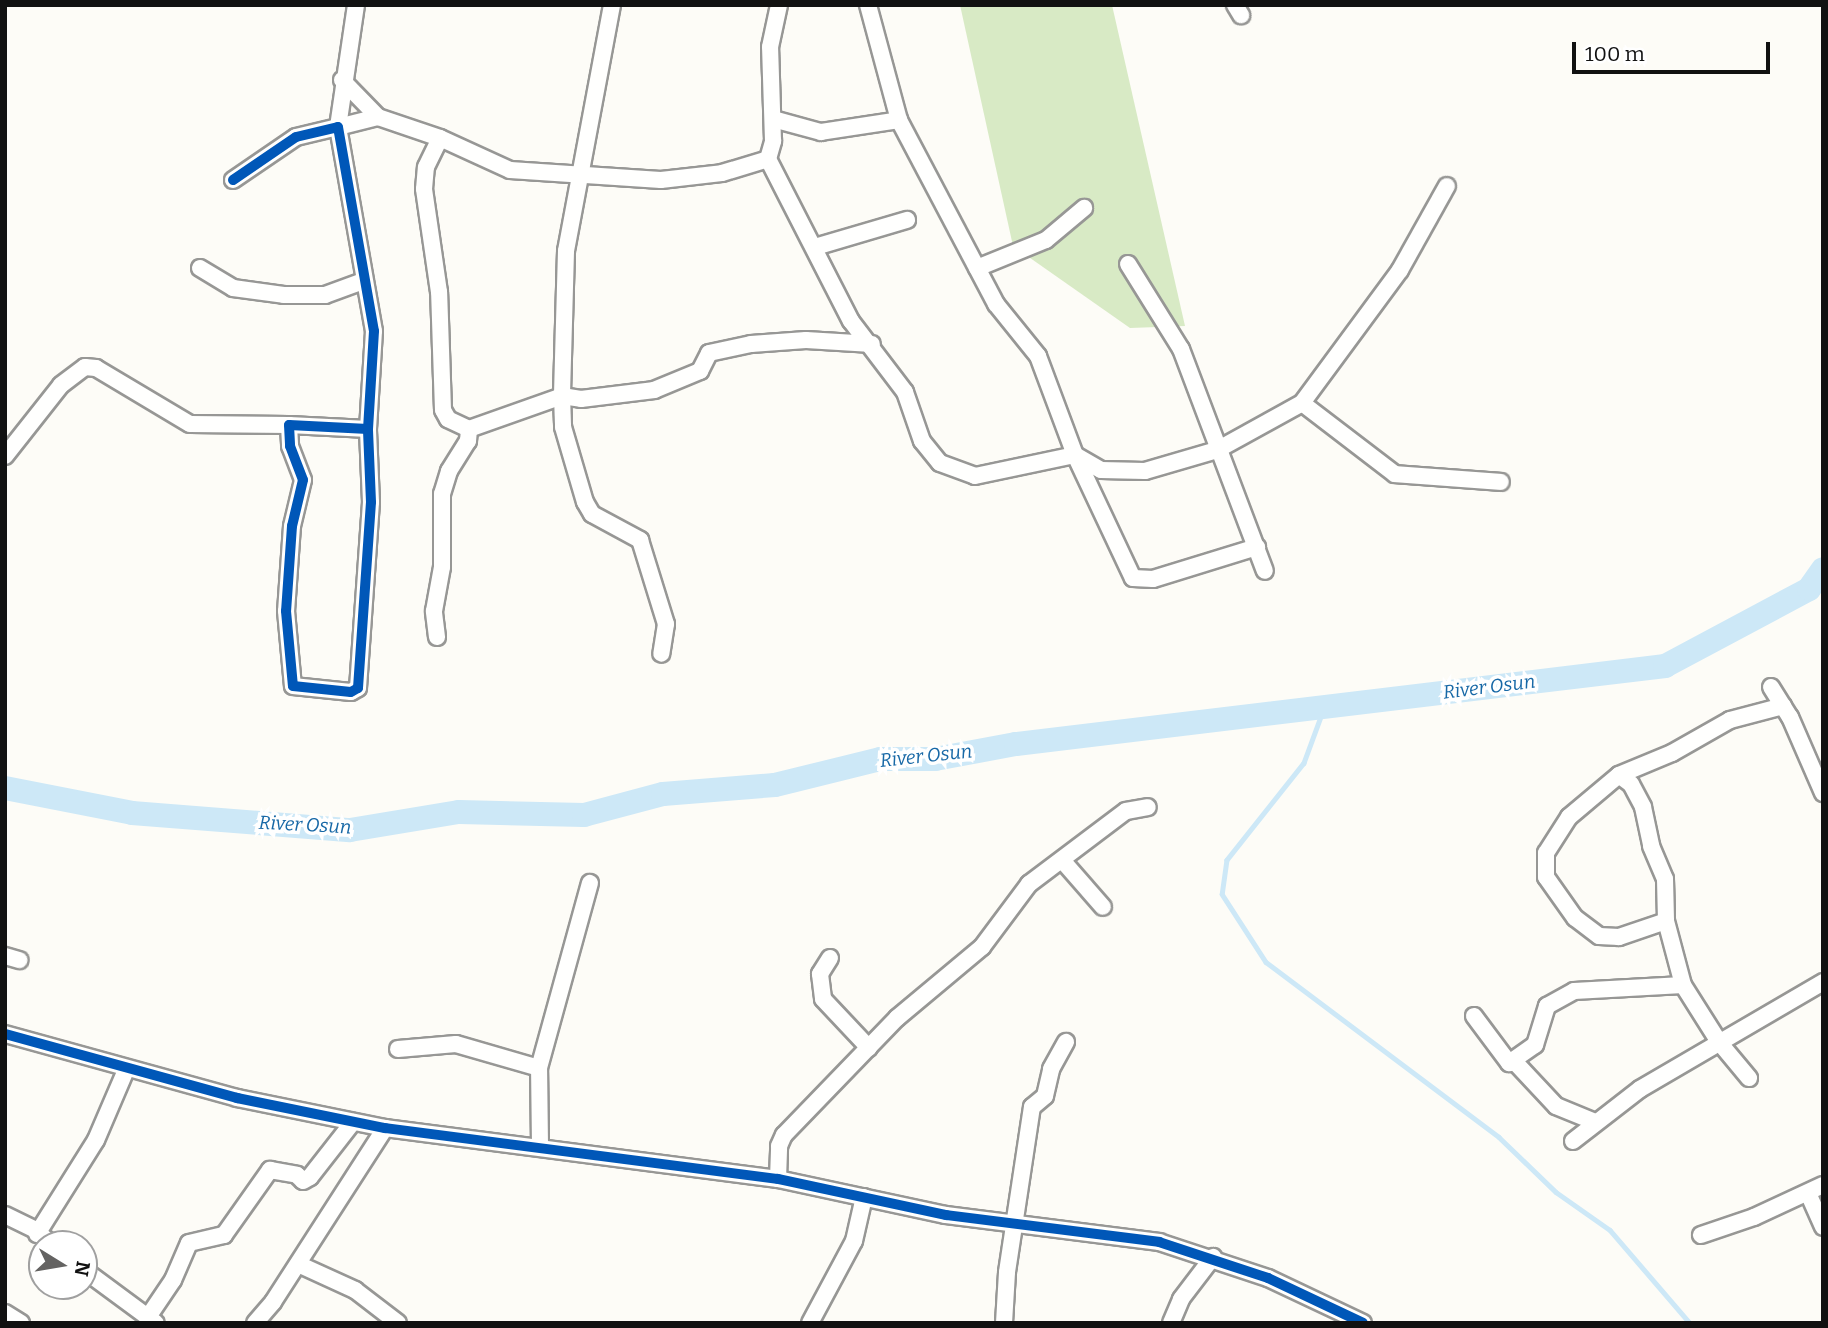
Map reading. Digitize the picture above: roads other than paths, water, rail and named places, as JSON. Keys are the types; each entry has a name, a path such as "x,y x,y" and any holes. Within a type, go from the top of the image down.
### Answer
{"street":[{"path":"289,425 290,446 303,480 292,526 286,611 290,684 351,692 360,678 372,474 368,429 373,331 338,127 342,80 356,5"},
{"path":"612,5 583,178 566,251 563,427 585,502 592,514 640,540 666,624 661,654"},
{"path":"779,5 770,47 773,119 768,159 851,321 872,344 905,392 922,441 951,471 975,476 1075,455 1101,470 1145,471 1216,450 1302,403 1400,270 1447,186"},
{"path":"868,5 899,120 996,304 1038,356 1075,455 1133,578 1153,579 1257,547"},
{"path":"342,80 378,117 440,138 510,170 583,178 688,179 768,159"},
{"path":"233,180 296,137 378,117"},
{"path":"773,119 821,132 899,120"},
{"path":"440,138 426,167 424,189 439,292 443,410 448,419 469,429 562,396 581,399 654,390 693,375 709,353 751,344 806,340 872,344"},
{"path":"977,268 1046,240 1084,208"},
{"path":"814,247 907,220"},
{"path":"1128,264 1181,349 1216,450 1265,570"},
{"path":"200,268 233,288 285,295 325,295 363,281"},
{"path":"5,456 61,385 85,368 96,368 190,424 368,429"},
{"path":"1302,403 1395,474 1501,482"},
{"path":"437,637 434,611 442,567 442,494 449,471 468,441 469,429"},
{"path":"1771,687 1783,706 1823,793"},
{"path":"1666,921 1619,937 1599,936 1575,918 1546,877 1546,853 1569,817 1619,775 1672,753 1730,720 1783,706"},
{"path":"1619,775 1631,785 1643,807 1651,846 1665,878 1666,921 1683,985 1718,1042 1749,1077"},
{"path":"778,1179 779,1146 784,1135 869,1048 982,947 1029,884 1126,811 1148,807"},
{"path":"1062,860 1102,907"},
{"path":"540,1146 539,1068 590,883"},
{"path":"830,958 820,974 823,999 869,1048"},
{"path":"1573,1141 1595,1122 1718,1042 1823,982"},
{"path":"1474,1016 1506,1062 1535,1045 1547,1006 1574,991 1683,985"},
{"path":"5,1034 126,1070 385,1128 778,1179 946,1215 1111,1232 1213,1256 1363,1323"},
{"path":"1004,1323 1007,1272 1018,1222 1032,1107 1045,1096 1051,1069 1066,1042"},
{"path":"398,1049 456,1044 539,1068"},
{"path":"1513,1059 1556,1106 1595,1122"},
{"path":"49,1230 96,1140 126,1070"},
{"path":"98,1280 152,1320 189,1243 224,1235 270,1170 297,1175 303,1181 310,1177 353,1122"},
{"path":"255,1323 298,1264 385,1128"},
{"path":"1701,1235 1823,1185"},
{"path":"1808,1193 1823,1227"},
{"path":"810,1323 854,1241 864,1197"},
{"path":"5,1215 29,1230"},
{"path":"1171,1323 1181,1299 1213,1256"},
{"path":"298,1264 355,1290 398,1323"},
{"path":"5,1313 21,1323"}],"waterway":[{"name":"River Osun","path":"5,788 132,813 350,830 459,812 584,815 663,794 775,785 880,759 935,759 1016,744 1665,666 1809,589 1823,569"},
{"path":"1325,706 1304,763 1227,860 1222,894 1266,962 1499,1137 1556,1192 1610,1230 1690,1323"}]}
